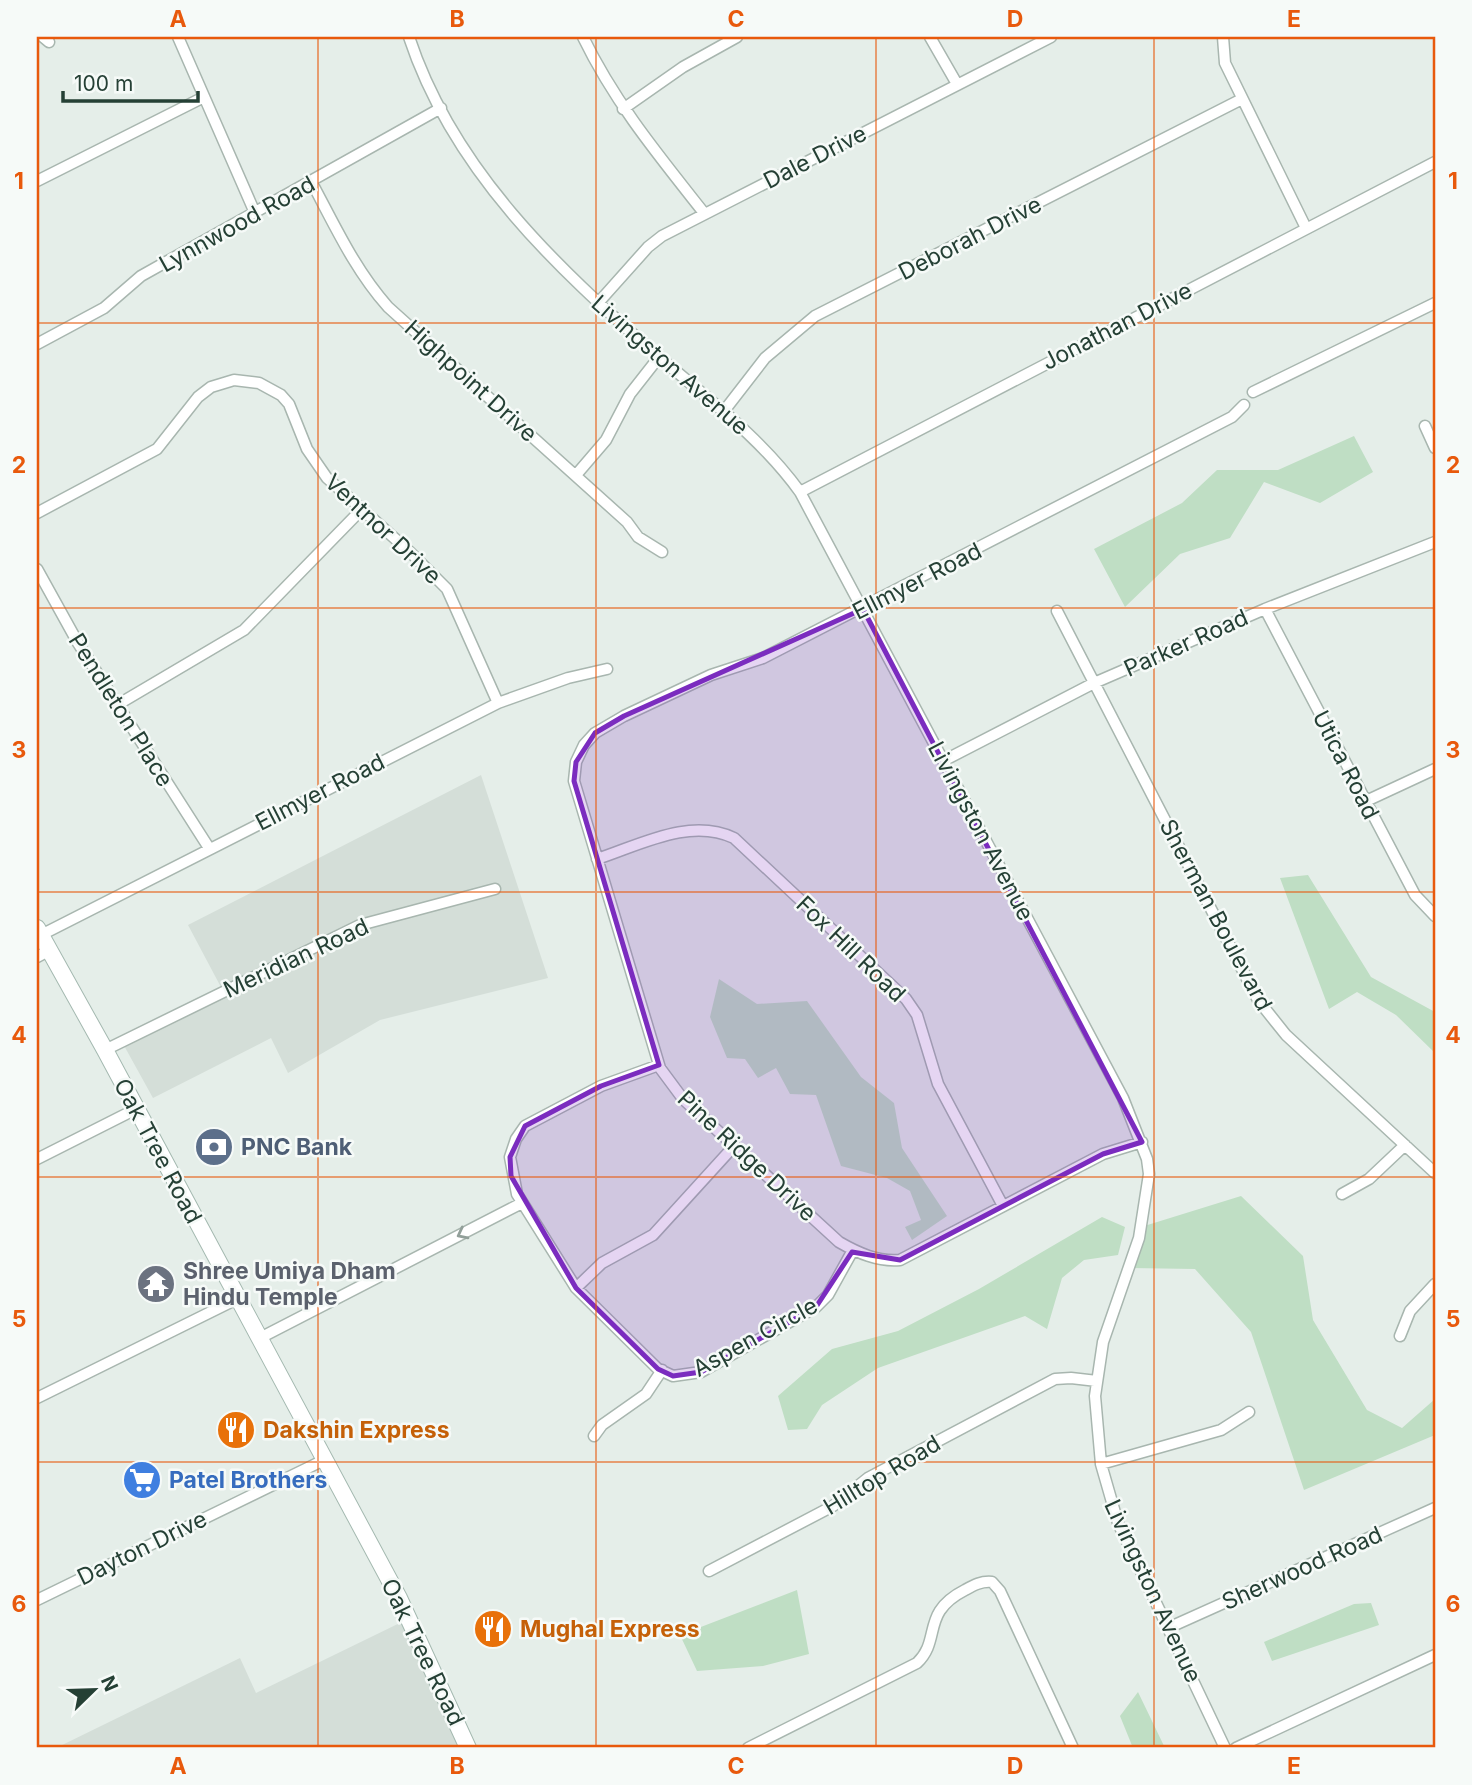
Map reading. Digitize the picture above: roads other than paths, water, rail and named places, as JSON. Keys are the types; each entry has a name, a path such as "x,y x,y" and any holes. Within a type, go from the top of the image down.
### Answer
{"main road":[{"name":"Oak Tree Road","path":"39,932 43,954 105,1050 398,1598 468,1748"}],"street":[{"path":"178,37 255,214"},
{"path":"410,40 422,37"},
{"path":"583,37 623,109 704,213"},
{"path":"623,109 683,67 737,37"},
{"path":"930,37 957,84"},
{"name":"Dale Drive","path":"598,303 648,247 704,213 1051,37"},
{"path":"1223,37 1225,63 1306,228"},
{"name":"Livingston Avenue","path":"410,40 440,108 491,190 551,258 659,357 724,411 769,454 800,492 1123,1098 1142,1142 1149,1174 1139,1238 1102,1342 1097,1381 1101,1464 1118,1523 1225,1748"},
{"path":"37,181 204,97"},
{"name":"Deborah Drive","path":"724,411 765,358 815,316 1242,99"},
{"name":"Lynnwood Road","path":"37,345 104,308 141,276 312,183 440,108"},
{"name":"Jonathan Drive","path":"800,492 1435,162"},
{"name":"Highpoint Drive","path":"312,183 349,255 374,292 627,522 638,537 662,552"},
{"path":"1253,392 1435,303"},
{"path":"576,475 606,440 629,394 659,357"},
{"name":"Ventnor Drive","path":"37,513 157,449 198,397 211,387 246,380 270,387 289,404 307,449 319,469 446,589 498,703"},
{"name":"Ellmyer Road","path":"584,745 595,733 655,700 711,675 764,658 863,609 1232,417 1244,405"},
{"path":"1425,426 1435,448"},
{"path":"117,705 202,653 244,631 362,509"},
{"name":"Parker Road","path":"943,761 1094,683 1265,608 1435,542"},
{"name":"Pendleton Place","path":"37,569 117,705 209,848"},
{"name":"Utica Road","path":"1265,608 1364,802 1415,895 1435,916"},
{"name":"Sherman Boulevard","path":"1057,611 1258,1000 1286,1035 1435,1173"},
{"name":"Ellmyer Road","path":"39,932 498,703 568,678 607,669"},
{"name":"Pine Ridge Drive","path":"584,745 576,762 574,781 659,1065 683,1098 839,1242 853,1250 889,1261 900,1260 1103,1154 1142,1142"},
{"path":"1364,802 1435,769"},
{"name":"Fox Hill Road","path":"597,859 682,831 704,828 734,838 911,1007 921,1025 938,1084 1003,1206"},
{"name":"Meridian Road","path":"105,1050 360,925 495,890"},
{"name":"Aspen Circle","path":"659,1065 601,1086 526,1126 516,1139 510,1157 511,1176 522,1203 576,1288 662,1370 673,1376 701,1372 816,1307 828,1295 853,1250"},
{"path":"37,1159 136,1110"},
{"path":"1342,1194 1369,1180 1405,1145"},
{"path":"576,1288 611,1257 653,1235 734,1146"},
{"path":"258,1339 522,1203"},
{"path":"1400,1336 1410,1311 1435,1284"},
{"path":"37,1398 237,1299"},
{"path":"594,1436 602,1425 646,1394 662,1370"},
{"name":"Hilltop Road","path":"709,1571 833,1506 868,1478 1055,1379 1097,1381"},
{"path":"1101,1464 1221,1430 1249,1412"},
{"name":"Dayton Drive","path":"37,1600 324,1460"},
{"name":"Sherwood Road","path":"1168,1628 1435,1508"},
{"path":"748,1748 917,1663 922,1658 936,1615 950,1597 984,1581 996,1586 1073,1748"},
{"path":"1236,1748 1435,1655"}],"place":[{"name":"PNC Bank","path":"214,1147"},
{"name":"Shree Umiya Dham Hindu Temple","path":"156,1284"},
{"name":"Dakshin Express","path":"236,1430"},
{"name":"Patel Brothers","path":"142,1480"},
{"name":"Mughal Express","path":"493,1629"}]}
